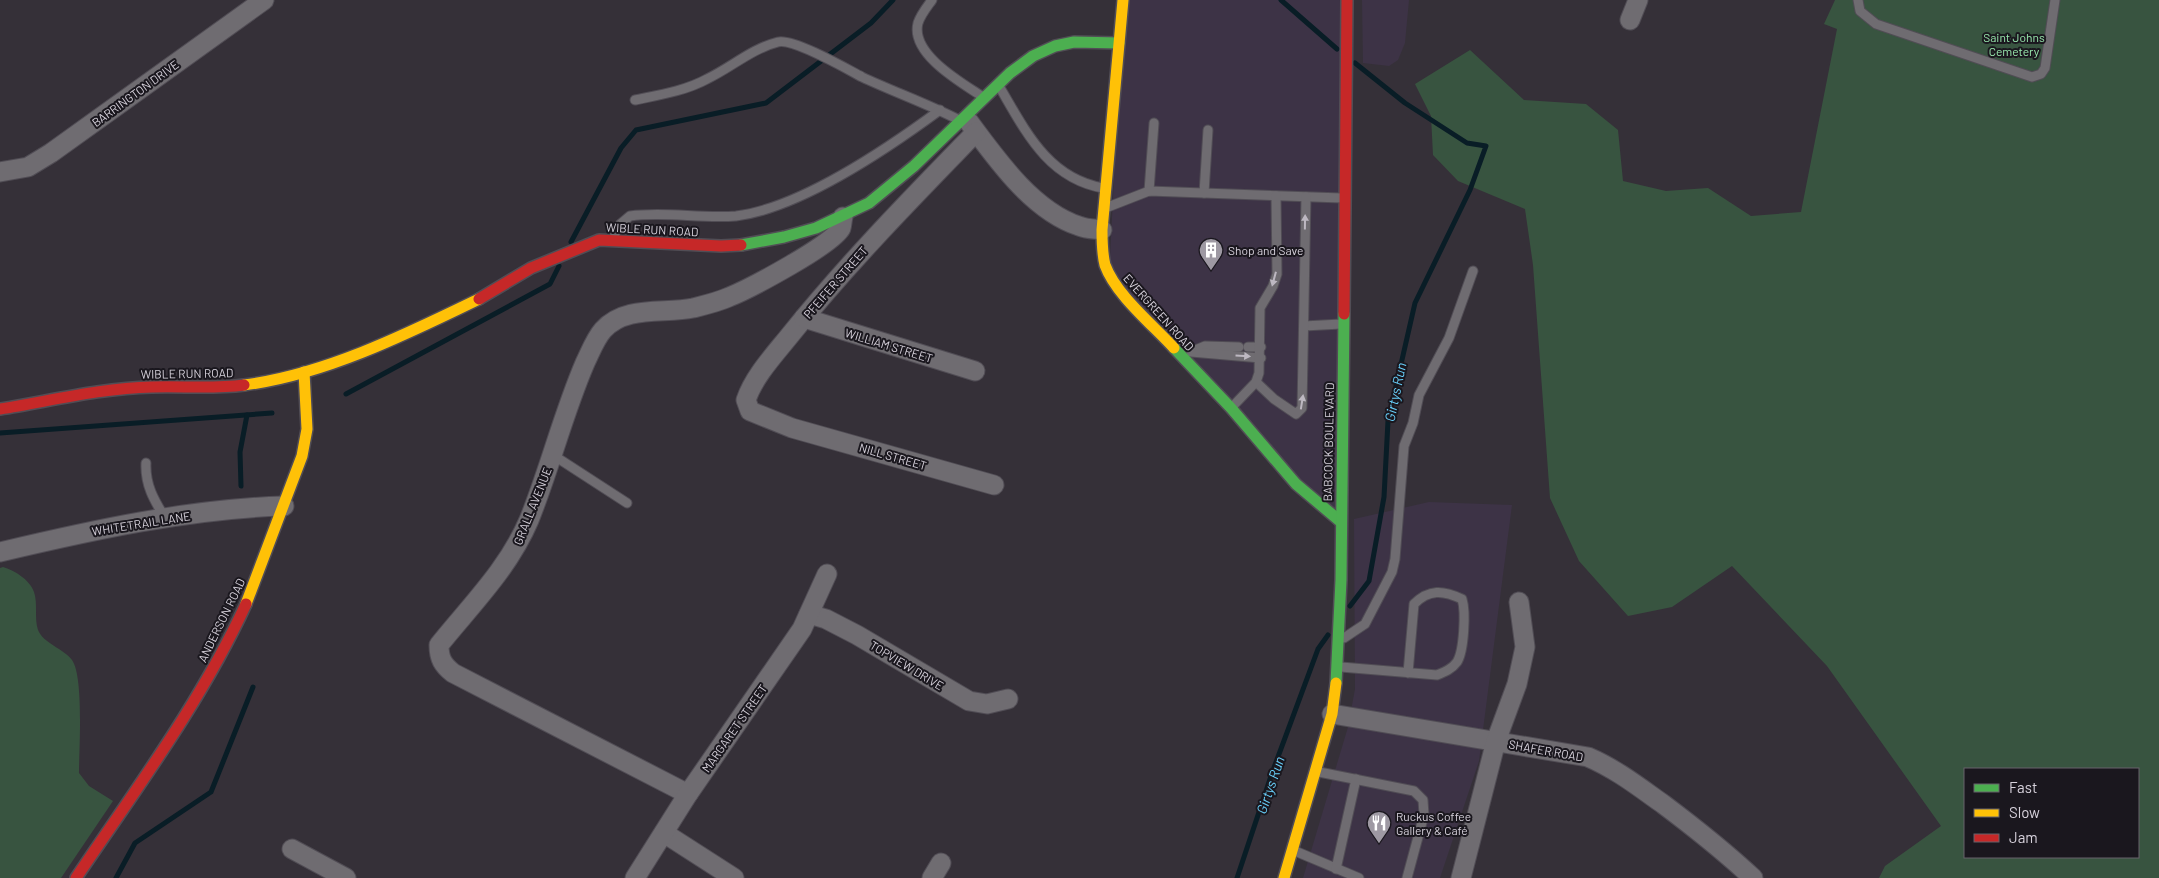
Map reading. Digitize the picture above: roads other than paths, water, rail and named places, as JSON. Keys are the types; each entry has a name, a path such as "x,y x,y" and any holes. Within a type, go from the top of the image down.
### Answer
{"street":[{"name":"BARRINGTON DRIVE","path":"0,172 28,167 51,153 264,0"},
{"name":"EVERGREEN ROAD","path":"1123,0 1102,230 1102,253 1109,277 1121,292 1188,356 1307,494 1326,512 1341,522"},
{"name":"BABCOCK BOULEVARD","path":"1284,878 1317,771 1332,714 1338,667 1341,580 1347,0"},
{"path":"1630,20 1638,0"},
{"name":"WIBLE RUN ROAD","path":"0,408 114,390 152,387 214,388 239,386 262,383 304,372 397,339 479,299 532,268 599,240 721,246 752,244 784,238 843,217 869,203 891,186 983,97 1033,56 1055,46 1074,42 1119,43"},
{"path":"962,118 976,132 996,160 1044,207 1064,220 1081,227 1102,230"},
{"name":"PFEIFER STREET","path":"792,428 750,411 746,400 768,363 804,318 878,233 976,132"},
{"name":"GRALL AVENUE","path":"688,794 453,673 444,666 441,660 439,645 492,583 514,552 553,454 577,382 603,330 626,316 691,308 728,298 779,272 832,239 841,228 843,217"},
{"name":"WILLIAM STREET","path":"804,318 975,371"},
{"name":"ANDERSON ROAD","path":"76,878 192,705 226,648 250,596 302,456 307,428 304,372"},
{"name":"NILL STREET","path":"792,428 994,485"},
{"name":"WHITETRAIL LANE","path":"0,552 81,533 166,518 256,507 284,506"},
{"name":"MARGARET STREET","path":"635,878 688,794 802,629 827,574"},
{"path":"1461,878 1496,741 1517,684 1526,647 1520,602"},
{"name":"TOPVIEW DRIVE","path":"809,614 826,619 857,635 969,701 987,704 1008,700"},
{"name":"SHAFER ROAD","path":"1332,714 1588,757 1605,764 1631,781 1716,844 1753,878"},
{"path":"664,834 734,878"},
{"path":"292,849 346,878"}],"lane":[{"path":"932,0 918,24 921,44 936,64 983,97"},
{"path":"1858,0 1860,11 1876,24 2032,77 2040,74 2046,68 2055,0"},
{"path":"634,100 670,93 707,79 745,55 780,41 808,50 841,64 862,76 962,118"},
{"path":"998,84 1038,150 1075,178 1091,185 1106,188"},
{"path":"614,240 617,227 630,216 735,216 765,211 789,202 852,168 914,129 940,110"},
{"path":"1149,191 1154,123"},
{"path":"1204,193 1208,130"},
{"path":"1104,208 1149,191 1345,198"},
{"path":"1231,408 1256,382 1260,370 1260,308 1273,286 1277,274 1276,196"},
{"path":"1256,382 1274,399 1296,414 1302,408 1306,197"},
{"path":"1339,642 1365,624 1392,572 1395,559 1404,446 1413,423 1419,394 1449,338 1473,271"},
{"path":"1304,326 1343,324"},
{"path":"1188,356 1205,346 1260,347"},
{"path":"1188,356 1261,358"},
{"path":"553,454 627,503"},
{"path":"146,463 146,476 152,496 166,518"},
{"path":"1338,667 1408,673 1437,675 1449,670 1457,661 1461,648 1464,607 1462,599 1454,595 1431,592 1422,595 1414,604 1408,673"},
{"path":"1317,771 1414,792 1422,800 1424,815 1407,878"},
{"path":"1336,869 1356,779"},
{"path":"1293,850 1359,878"}],"waterway":[{"path":"571,242 621,148 636,130 766,103 871,23 893,0"},
{"name":"Girtys Run","path":"1281,0 1337,49"},
{"name":"Girtys Run","path":"1350,606 1369,581 1384,497 1388,421 1415,303 1470,190 1486,146 1467,143 1405,103 1355,63"},
{"path":"346,394 550,284 559,266"},
{"path":"0,433 272,413"},
{"path":"241,486 240,452 247,415"},
{"name":"Girtys Run","path":"1237,878 1272,773 1318,649 1328,635"},
{"path":"116,878 135,843 211,792 253,687"}],"place":[{"name":"Shop and Save","path":"1211,271"},
{"name":"Ruckus Coffee Gallery & Café","path":"1379,844"}],"park label":[{"name":"Saint Johns Cemetery","path":"2014,44"}]}
